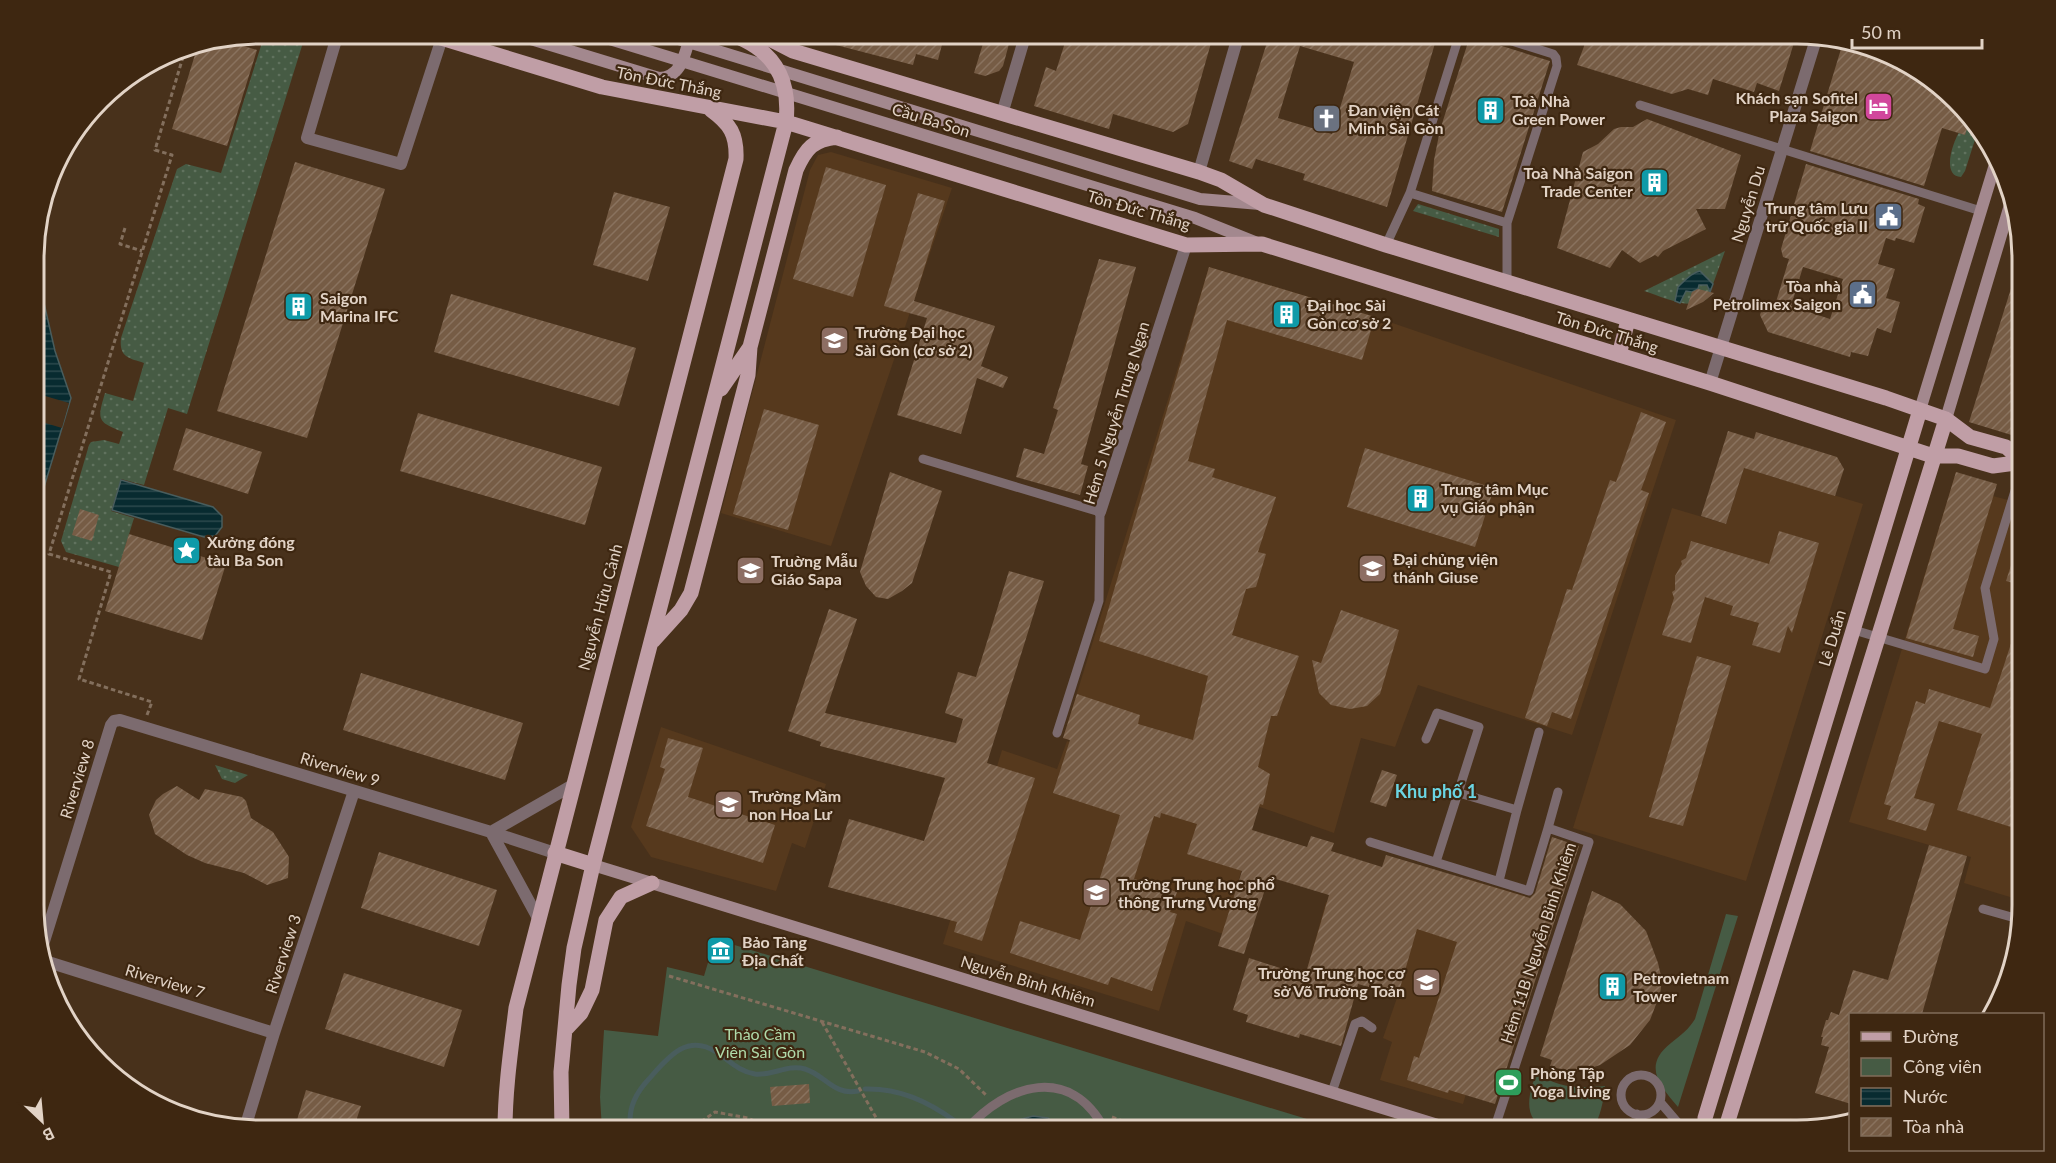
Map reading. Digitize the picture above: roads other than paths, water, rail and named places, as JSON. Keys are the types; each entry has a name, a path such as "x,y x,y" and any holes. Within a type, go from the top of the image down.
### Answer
{"main road":[{"name":"Tôn Đức Thắng","path":"462,44 602,87 786,122 1186,244 1262,244 1710,383 1933,456 1958,456 1993,466 2012,464"},
{"path":"546,44 654,77 670,76 681,65 688,44"},
{"name":"Cầu Ba Son","path":"626,44 1195,218 1262,244"},
{"name":"Cầu Ba Son","path":"696,44 1200,199 1263,205"},
{"path":"562,1120 561,1072 574,948 593,865 786,122 786,90 782,78 775,65 751,44"},
{"name":"Tôn Đức Thắng","path":"782,44 793,51 1199,172 1221,180 1263,205 1386,245 1920,410 1946,419 1970,437 2006,447 2012,453"},
{"name":"Nguyễn Hữu Cảnh","path":"505,1120 516,1008 736,159 736,143 731,130 722,118 707,107"},
{"path":"651,644 681,610 691,592 748,375 750,347 796,170 802,157 812,145 824,139 838,137"},
{"name":"Lê Duẩn","path":"1705,1120 1993,170"},
{"path":"1728,1120 2007,214"},
{"path":"1618,355 1628,320"},
{"path":"714,399 750,347"},
{"path":"1800,804 1823,812"},
{"path":"555,853 593,865"},
{"name":"Nguyễn Bỉnh Khiêm","path":"593,865 1422,1120"},
{"path":"565,1030 582,1013 592,990 606,920 621,897 652,883"},
{"path":"574,948 598,954"}],"street":[{"path":"335,44 307,138 401,164 440,44"},
{"path":"1002,114 1023,44"},
{"path":"1199,172 1236,44"},
{"name":"Nguyễn Du","path":"1710,383 1814,44"},
{"name":"Hẻm 5 Nguyễn Trung Ngạn","path":"1100,513 1186,244"},
{"name":"Riverview 9","path":"114,722 120,720 555,853"},
{"name":"Riverview 8","path":"46,936 107,736 114,722"},
{"path":"538,918 491,832 573,785"},
{"name":"Riverview 3","path":"248,1119 354,791"},
{"name":"Riverview 7","path":"52,963 274,1033"}],"lane":[{"path":"1386,245 1410,194 1457,44"},
{"path":"1506,283 1507,224 1557,66 1553,54 1522,44"},
{"path":"1640,105 1981,211"},
{"path":"1410,194 1507,224"},
{"path":"923,459 1100,513"},
{"path":"1854,630 1985,669 1994,639 1985,588 2012,497"},
{"name":"Hẻm 5 Nguyễn Trung Ngạn","path":"1057,733 1099,601 1100,513"},
{"path":"1426,740 1437,713 1479,727 1436,862"},
{"path":"1499,881 1539,732"},
{"name":"Hẻm 11B Nguyễn Bỉnh Khiêm","path":"1497,1120 1589,842 1548,828 1558,792"},
{"path":"1459,793 1517,810"},
{"path":"1370,842 1529,891 1548,828"},
{"path":"1983,909 2012,917"},
{"path":"1332,1092 1355,1024 1362,1021 1372,1028"},
{"path":"1642,1120 1626,1107 1621,1094 1627,1081 1632,1077 1646,1075 1652,1078 1660,1088 1660,1102 1675,1120"},
{"path":"977,1120 994,1105 1021,1091 1034,1087 1047,1087 1070,1092 1090,1109 1098,1120"},
{"path":"1637,1114 1651,1112 1660,1102"}],"water":[{"path":"1700,271 1713,284 1710,292 1707,285 1699,285 1698,289 1692,292 1686,291 1680,303 1675,301 1678,287 1691,275"},
{"path":"44,303 55,351 71,398 44,487"},
{"path":"121,480 213,507 222,516 222,527 215,536 204,537 112,510"},
{"path":"1033,1116 1050,1120 1018,1120"}],"waterway":[{"path":"630,1120 631,1109 643,1085 670,1057 686,1047 695,1045 716,1052 749,1073 761,1074 799,1068 812,1072 842,1091 858,1091"},
{"path":"865,1089 901,1093 934,1107 954,1120"}],"place":[{"name":"Khách sạn Sofitel Plaza Saigon","path":"1879,107"},
{"name":"Toà Nhà Green Power","path":"1491,110"},
{"name":"Đan viện Cát Minh Sài Gòn","path":"1327,119"},
{"name":"Toà Nhà Saigon Trade Center","path":"1654,182"},
{"name":"Trung tâm Lưu trữ Quốc gia II","path":"1889,217"},
{"name":"Tòa nhà Petrolimex Saigon","path":"1862,295"},
{"name":"Saigon Marina IFC","path":"299,307"},
{"name":"Đại học Sài Gòn cơ sở 2","path":"1286,314"},
{"name":"Trường Đại học Sài Gòn (cơ sở 2)","path":"834,341"},
{"name":"Trung tâm Mục vụ Giáo phận","path":"1420,498"},
{"name":"Xưởng đóng tàu Ba Son","path":"186,551"},
{"name":"Đại chủng viện thánh Giuse","path":"1372,568"},
{"name":"Truờng Mẫu Giáo Sapa","path":"750,570"},
{"name":"Trường Mầm non Hoa Lư","path":"728,805"},
{"name":"Trường Trung học phổ thông Trưng Vương","path":"1097,893"},
{"name":"Bảo Tàng Địa Chất","path":"721,951"},
{"name":"Trường Trung học cơ sở Võ Trường Toản","path":"1426,982"},
{"name":"Petrovietnam Tower","path":"1612,987"},
{"name":"Phòng Tập Yoga Living","path":"1509,1082"}],"district":[{"name":"Khu phố 1","path":"1436,792"}],"park label":[{"name":"Thảo Cầm Viên Sài Gòn","path":"760,1043"}]}
